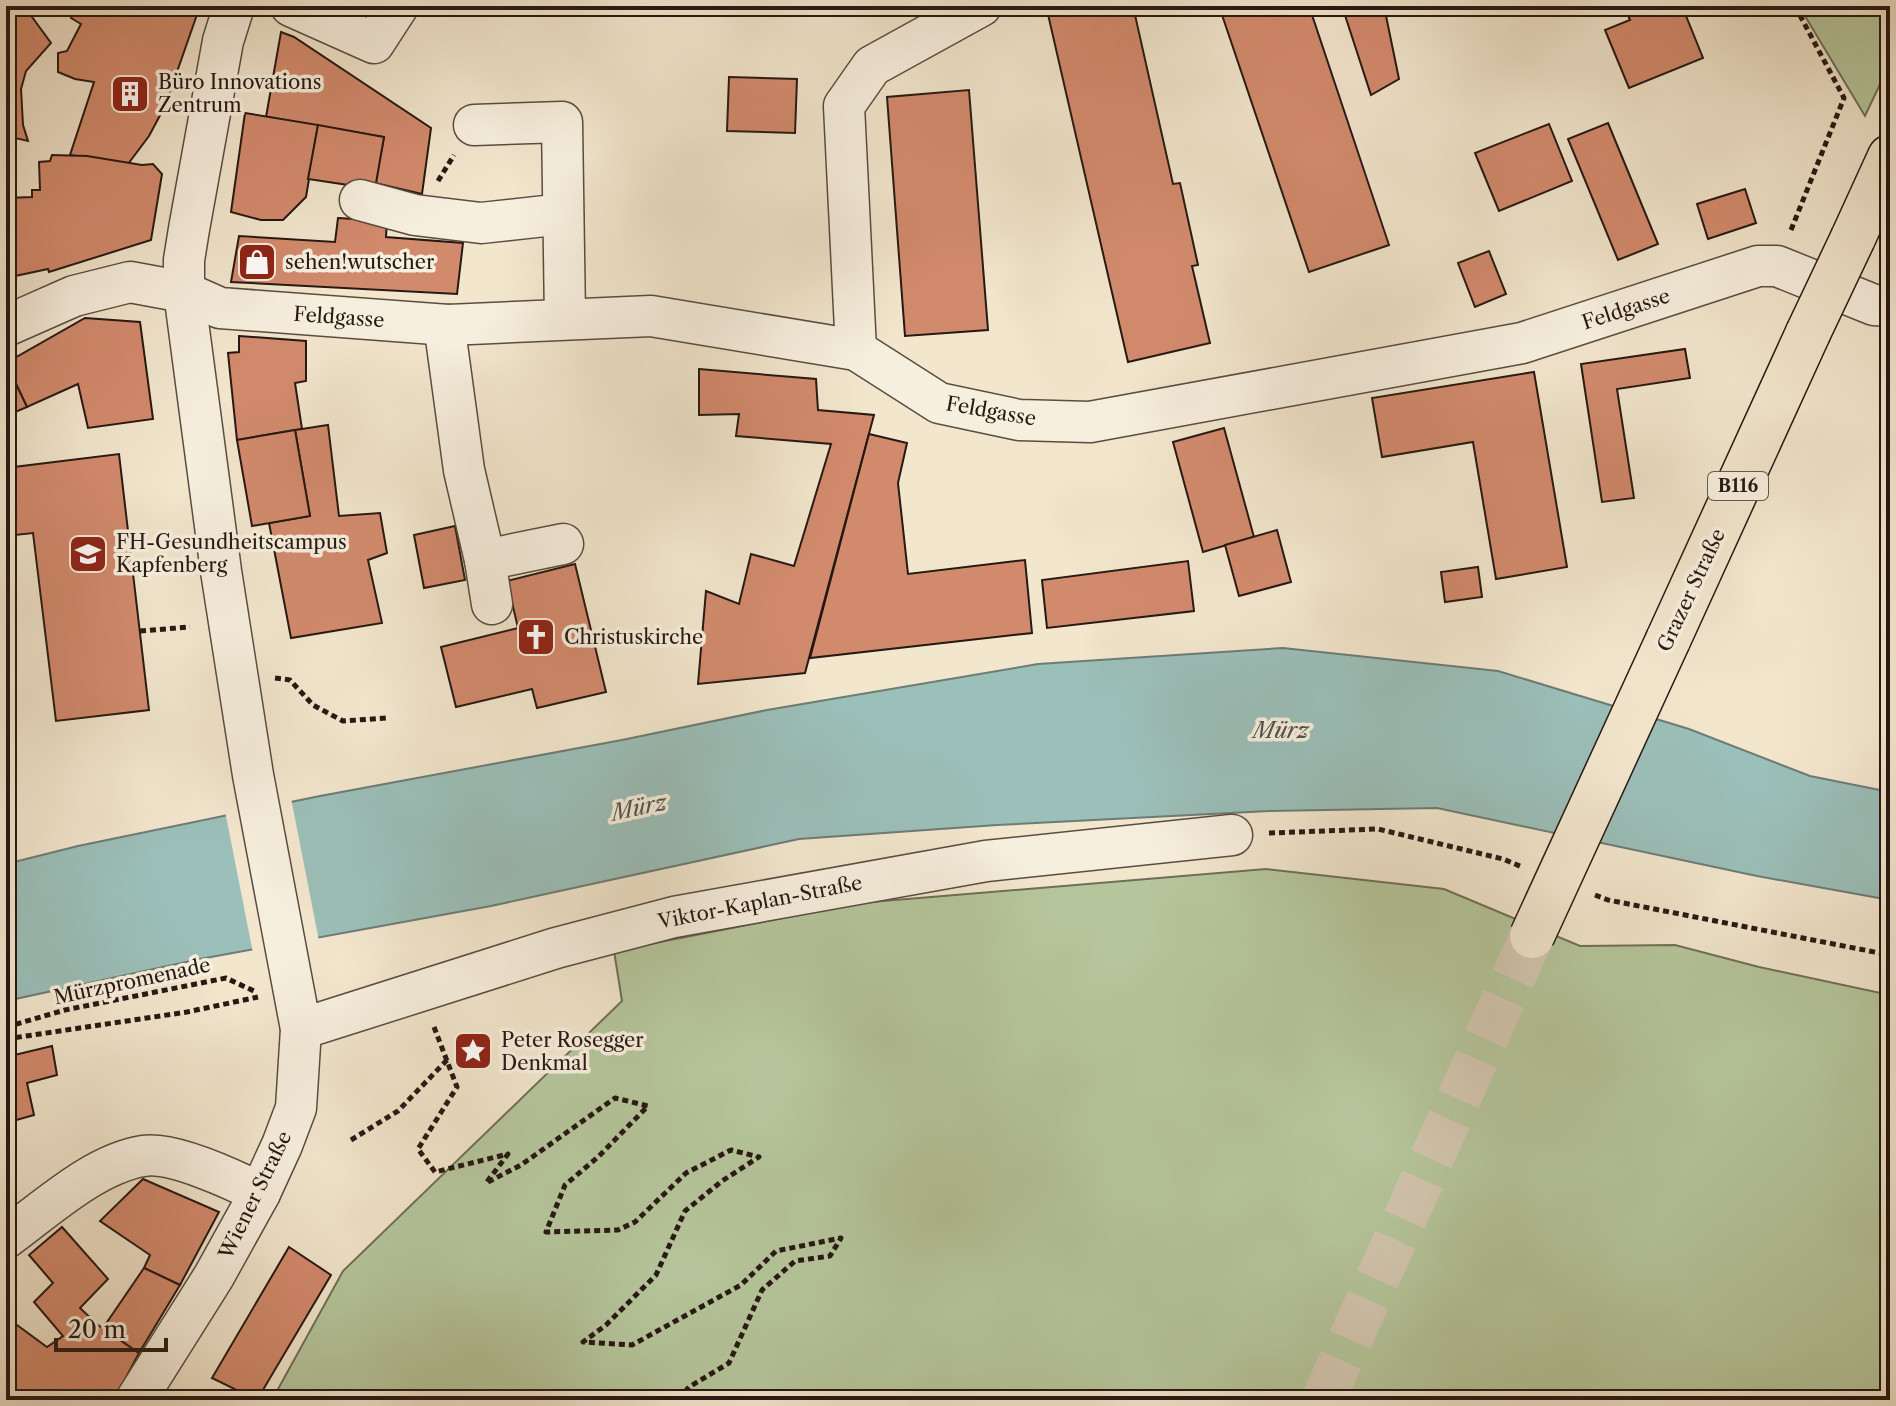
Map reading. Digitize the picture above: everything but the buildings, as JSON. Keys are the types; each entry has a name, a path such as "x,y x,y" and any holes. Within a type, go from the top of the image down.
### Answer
{"highway":[{"name":"Grazer Straße","path":"1532,936 1890,157"}],"street":[{"name":"Wiener Straße","path":"144,1397 260,1193 296,1108 301,1029 277,982 253,775 221,571 184,292 184,260 189,229 223,41 234,6"},
{"path":"291,6 374,43 398,6"},
{"path":"856,350 844,106 872,66 981,6"},
{"path":"474,125 562,122 565,319"},
{"path":"360,200 415,215 481,223 563,214"},
{"name":"Feldgasse","path":"6,326 74,296 130,282 184,292 220,308 448,325 651,316 856,350 939,403 1019,420 1090,422 1522,343 1758,266 1777,266"},
{"path":"1777,266 1874,305 1890,306"},
{"path":"448,325 446,338 464,470 492,604"},
{"path":"485,560 563,544"},
{"name":"Viktor-Kaplan-Straße","path":"301,1029 556,948 674,917 986,861 1232,835"},
{"path":"6,1238 95,1174 145,1156 167,1158 260,1193"}],"path":[{"path":"1777,266 1844,98 1795,6"},
{"path":"415,215 474,125"},
{"path":"140,631 190,627"},
{"path":"262,677 290,680 313,705 343,721 387,718"},
{"name":"Mürzpromenade","path":"6,1027 65,1010 226,978 277,982"},
{"path":"6,1039 187,1012 277,982"},
{"path":"431,1021 457,1087 418,1149 435,1172 508,1154 486,1183 521,1165 615,1098 648,1106 598,1157 565,1185 546,1232 618,1230 635,1222 686,1173 731,1150 759,1157 722,1181 685,1211 656,1275 606,1325 583,1342 632,1345 741,1285 776,1251 841,1238 830,1256 795,1261 762,1290 729,1363 689,1387 678,1400"},
{"path":"351,1140 398,1111 447,1060"}],"green space":[{"path":"1799,6 1890,6 1890,63 1865,116"},
{"path":"1266,869 1444,889 1580,946 1675,945 1759,967 1890,995 1890,1400 272,1400 343,1271 622,1001 614,951 859,903"}],"water":[{"name":"Mürz","path":"1283,648 1498,671 1689,729 1810,776 1890,792 1890,900 1757,876 1437,808 1269,811 997,825 799,839 491,906 200,959 6,1001 6,864 320,796 767,710 1038,664"}],"pier":[{"path":"291,798 319,941 253,953 225,811"}],"tunnel":[{"path":"1323,1400 1532,936"}],"place":[{"name":"Büro Innovations Zentrum","path":"130,94"},
{"name":"sehen!wutscher","path":"257,262"},
{"name":"FH-Gesundheitscampus Kapfenberg","path":"88,554"},
{"name":"Christuskirche","path":"536,637"},
{"name":"Peter Rosegger Denkmal","path":"473,1051"}]}
